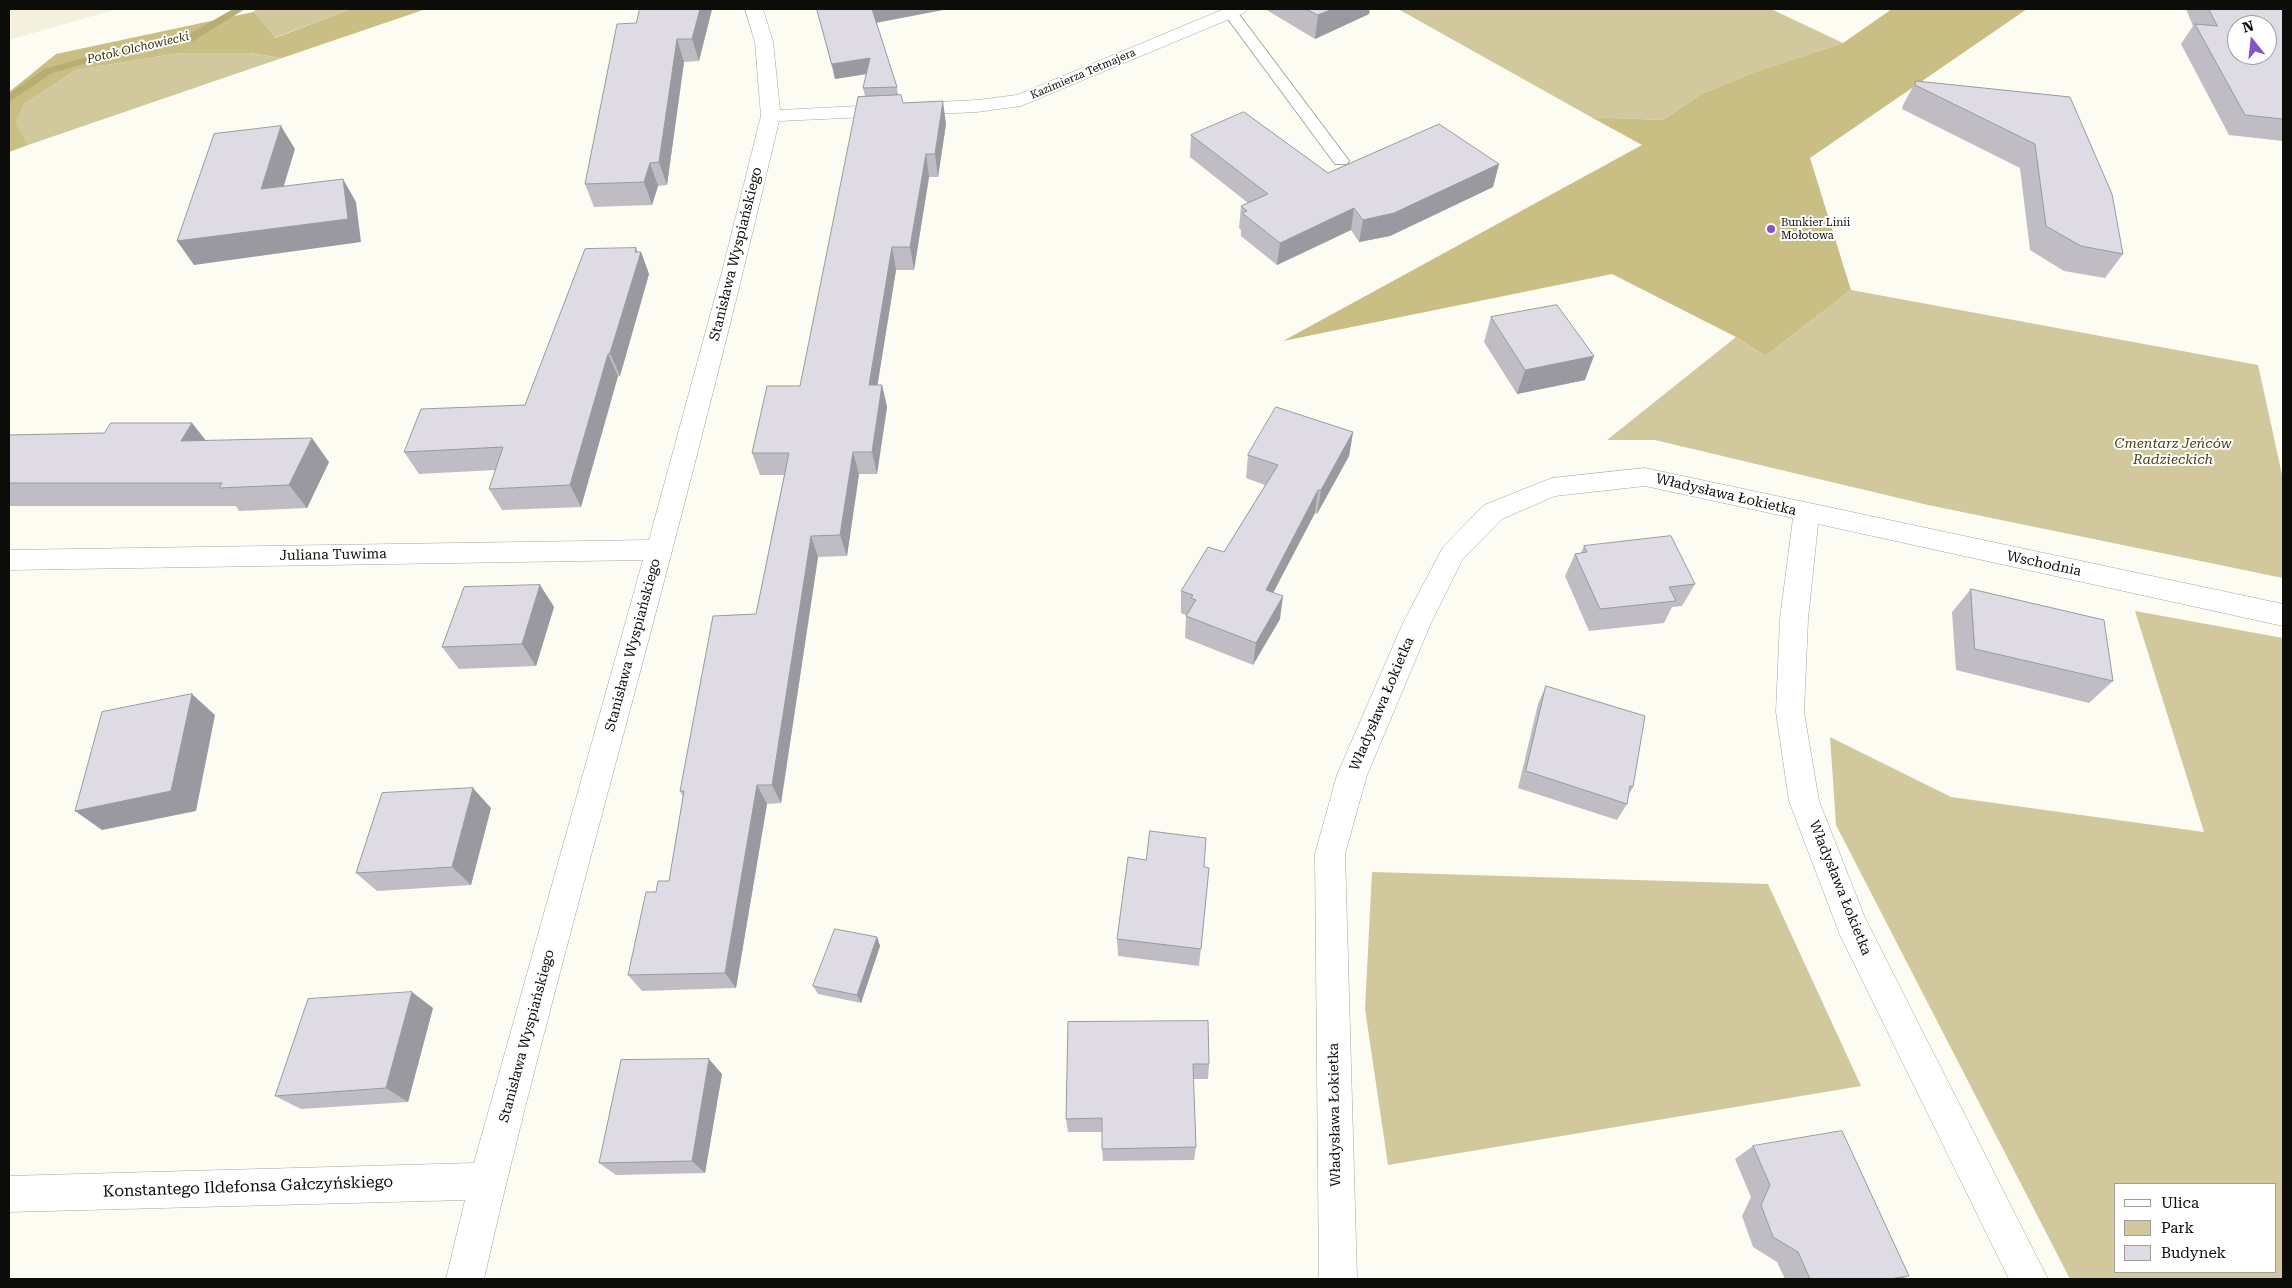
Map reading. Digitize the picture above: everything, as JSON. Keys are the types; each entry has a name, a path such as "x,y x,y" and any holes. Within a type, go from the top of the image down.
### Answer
{"street":[{"name":"Stanisława Wyspiańskiego","path":"465,1279 487,1180 734,268 771,116 764,42 754,9"},
{"name":"Kazimierza Tetmajera","path":"771,116 977,106 1021,100 1234,10"},
{"name":"Władysława Łokietka","path":"1338,1279 1330,854 1352,775 1416,623 1452,554 1493,512 1552,488 1645,477 1806,513 1794,619 1790,712 1804,801 1851,924 2029,1279"},
{"name":"Wschodnia","path":"1806,513 2283,615"},
{"name":"Juliana Tuwima","path":"9,560 658,550"},
{"name":"Konstantego Ildefonsa Gałczyńskiego","path":"9,1194 487,1180"}],"lane":[{"path":"1234,10 1341,161"}],"shaded area":[{"path":"9,9 117,9 9,40"},
{"path":"256,9 260,9 254,12 275,38 350,9 426,9 282,58 249,53 179,53 76,70 24,104 15,123 28,145 9,152 9,92 56,54 253,12"},
{"path":"1892,9 2027,9 1810,158 1851,290 1765,356 1736,337 1612,274 1283,341 1642,145 1591,117 1663,120 1701,94 1757,71 1843,43"}],"green space":[{"path":"260,9 350,9 274,38 254,12"},
{"path":"1398,9 1771,9 1843,43 1757,71 1701,94 1663,120 1591,117"},
{"path":"179,53 249,53 282,58 28,145 14,123 24,104 76,70"},
{"name":"Cmentarz Jeńców Radzieckich","path":"1851,290 2258,365 2283,479 2283,578 1928,505 1655,440 1607,440 1736,337 1765,356"},
{"path":"2135,611 2283,638 2283,1279 2070,1279 1836,825 1830,737 1951,797 2204,832"},
{"path":"1372,872 1768,884 1861,1086 1388,1165 1365,1009"}],"building":[{"path":"640,9 700,9 692,39 677,39 659,162 650,163 644,182 585,184 617,24 636,23"},
{"path":"817,9 872,9 897,87 863,88 870,58 832,64"},
{"path":"1306,9 1333,9 1318,15"},
{"path":"2209,9 2283,9 2283,119 2245,115 2195,24 2217,26"},
{"path":"1916,81 2070,97 2112,194 2123,254 2081,246 2046,226 2035,144 1915,85"},
{"path":"901,95 903,103 943,101 935,154 926,154 910,247 892,247 869,385 882,385 872,452 853,452 840,535 811,536 772,785 757,785 725,973 628,975 646,892 656,892 658,881 669,881 684,791 680,791 713,616 756,614 789,453 752,453 767,386 800,386 858,97"},
{"path":"1244,112 1328,173 1439,124 1499,164 1394,213 1363,220 1354,208 1280,243 1242,213 1247,211 1241,206 1268,194 1191,135"},
{"path":"281,126 261,189 343,179 348,219 177,241 214,134"},
{"path":"636,248 635,252 641,252 610,353 608,354 570,485 489,489 503,447 404,452 421,409 525,405 585,249"},
{"path":"1557,305 1594,356 1525,370 1491,317"},
{"path":"1276,407 1353,432 1321,490 1318,490 1266,590 1283,596 1256,643 1186,616 1196,600 1191,598 1193,595 1181,591 1208,547 1224,552 1278,465 1248,455"},
{"path":"111,423 192,423 181,441 312,438 289,485 219,488 222,483 9,483 9,435 104,433"},
{"path":"1671,536 1695,584 1669,587 1676,601 1600,609 1575,554 1587,552 1584,546"},
{"path":"540,585 522,644 442,647 464,587"},
{"path":"1971,589 2104,620 2113,681 1975,649"},
{"path":"1546,686 1645,716 1633,787 1630,786 1627,804 1526,771"},
{"path":"192,694 171,791 75,811 102,712"},
{"path":"473,788 452,867 356,873 382,793"},
{"path":"1150,831 1206,838 1204,867 1209,868 1201,949 1117,939 1128,857 1146,860"},
{"path":"835,929 877,937 857,995 813,986"},
{"path":"412,992 386,1088 275,1096 308,999"},
{"path":"1208,1021 1209,1064 1193,1064 1196,1147 1102,1149 1102,1118 1066,1119 1068,1022"},
{"path":"709,1059 692,1161 599,1163 621,1060"},
{"path":"1842,1131 1909,1276 1890,1279 1810,1279 1798,1252 1773,1237 1761,1205 1770,1185 1753,1146"}],"waterway":[{"name":"Potok Olchowiecki","path":"9,99 48,71 115,52 189,39 240,9"}],"place":[{"name":"Bunkier Linii Mołotowa","path":"1771,229"}]}
